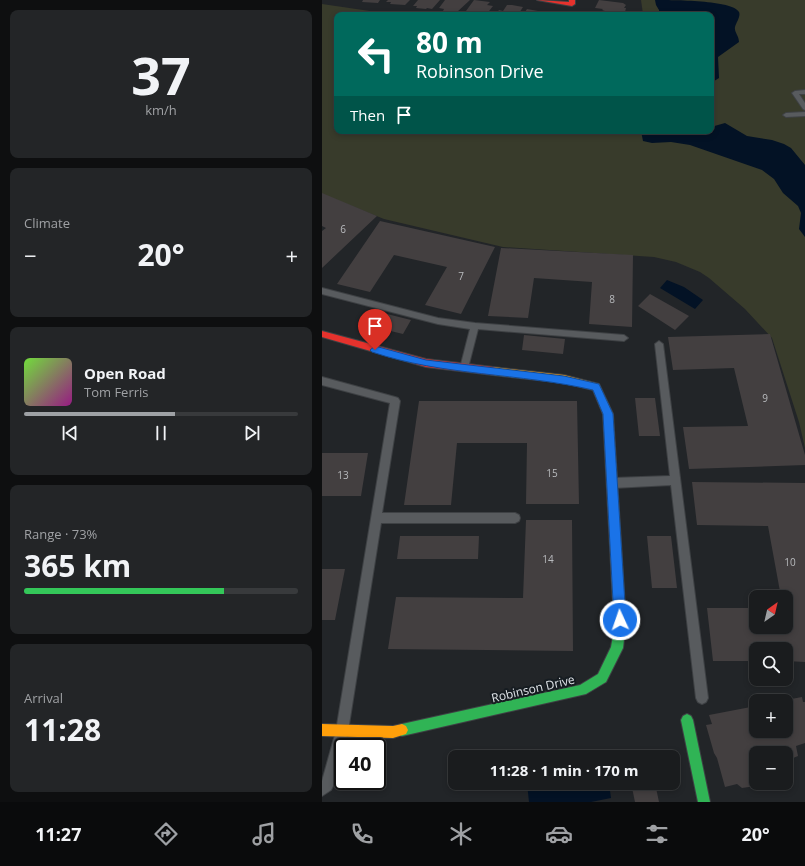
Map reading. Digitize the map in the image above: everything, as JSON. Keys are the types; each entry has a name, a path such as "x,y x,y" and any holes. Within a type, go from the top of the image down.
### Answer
{"street":[{"path":"540,0 572,2"},
{"name":"Robinson Drive","path":"322,334 426,363 564,380 596,387 608,414 620,620 617,648 602,678 582,690 393,732 322,730"},
{"path":"688,720 704,802"}],"lane":[{"path":"805,92 795,93 805,108"},
{"path":"786,115 805,114"},
{"path":"322,291 438,322 624,338"},
{"path":"464,368 475,326"},
{"path":"659,344 702,698"},
{"path":"322,381 395,400 342,731 327,786 322,790"},
{"path":"612,483 676,480"},
{"path":"376,518 515,518"}],"green space":[{"path":"641,0 805,0 805,448 799,422 772,338 745,309 700,272 676,262 654,257 503,247 384,219 322,194 322,4 377,12 334,12 334,134 714,134 714,12 643,12"}],"water":[{"path":"655,0 714,3 726,5 739,12 735,29 739,42 718,57 719,78 714,81 714,12 659,12"},
{"path":"725,123 747,136 772,140 784,144 791,148 805,165 805,237 799,229 801,213 798,206 783,193 774,179 762,170 690,145 671,142 652,143 643,141 642,134 714,134 714,126"},
{"path":"667,280 684,287 703,300 695,309 660,288"},
{"path":"528,790 610,790 611,798 591,802 529,802"}],"building":[{"path":"363,0 380,0 378,3 362,2"},
{"path":"388,0 410,0 405,5 390,4 391,2 386,2"},
{"path":"418,0 440,0 432,9 426,9 416,8 417,6 413,6"},
{"path":"445,0 470,0 457,12 443,11 444,9 439,8"},
{"path":"474,0 490,2 487,5 493,6 488,12 466,11"},
{"path":"599,0 623,3 626,5 624,8 626,8 625,12 605,12 602,10 603,9 595,8"},
{"path":"507,5 523,7 520,12 498,12 499,10 503,11"},
{"path":"527,9 541,12 525,12"},
{"path":"322,193 377,216 322,268 322,231 326,228 322,226"},
{"path":"380,221 495,247 461,314 425,305 447,267 394,255 370,292 337,284"},
{"path":"501,248 633,255 632,327 589,324 592,282 534,278 528,318 488,316"},
{"path":"650,294 689,316 675,330 638,306"},
{"path":"375,311 411,320 403,334 366,325"},
{"path":"770,334 805,455 805,465 689,469 683,427 748,426 734,368 673,370 668,337"},
{"path":"524,335 565,339 563,354 522,350"},
{"path":"635,398 655,398 660,436 639,436"},
{"path":"419,401 577,401 579,504 526,504 527,443 457,443 451,505 404,505"},
{"path":"322,453 368,453 361,496 322,496"},
{"path":"692,482 805,483 805,662 793,661 793,642 749,642 749,661 713,661 707,608 749,608 749,634 793,634 793,590 780,590 768,526 697,525"},
{"path":"526,520 572,520 573,651 388,649 396,597 523,598"},
{"path":"400,536 479,536 478,559 397,559"},
{"path":"647,536 671,536 677,588 652,588"},
{"path":"322,569 345,569 335,620 322,620"},
{"path":"802,697 803,702 805,702 805,743 796,746 798,756 793,758 793,746 749,746 749,787 742,788 737,784 725,787 706,725 712,724 709,715 749,707 749,738 793,738 793,699"},
{"path":"632,790 656,790 659,802 635,802"}],"traffic: fast":[{"path":"402,730 582,690 602,678 617,648 620,623"},
{"path":"687,720 704,802"}],"traffic: slow":[{"path":"493,371 564,379 596,387 608,414 620,623"},
{"path":"322,730 393,732 402,730"}],"traffic: jam":[{"path":"540,0 572,4 572,0"},
{"path":"322,334 426,363 493,371"}],"route":[{"path":"375,350 426,363 564,380 596,387 608,414 620,620"}]}
